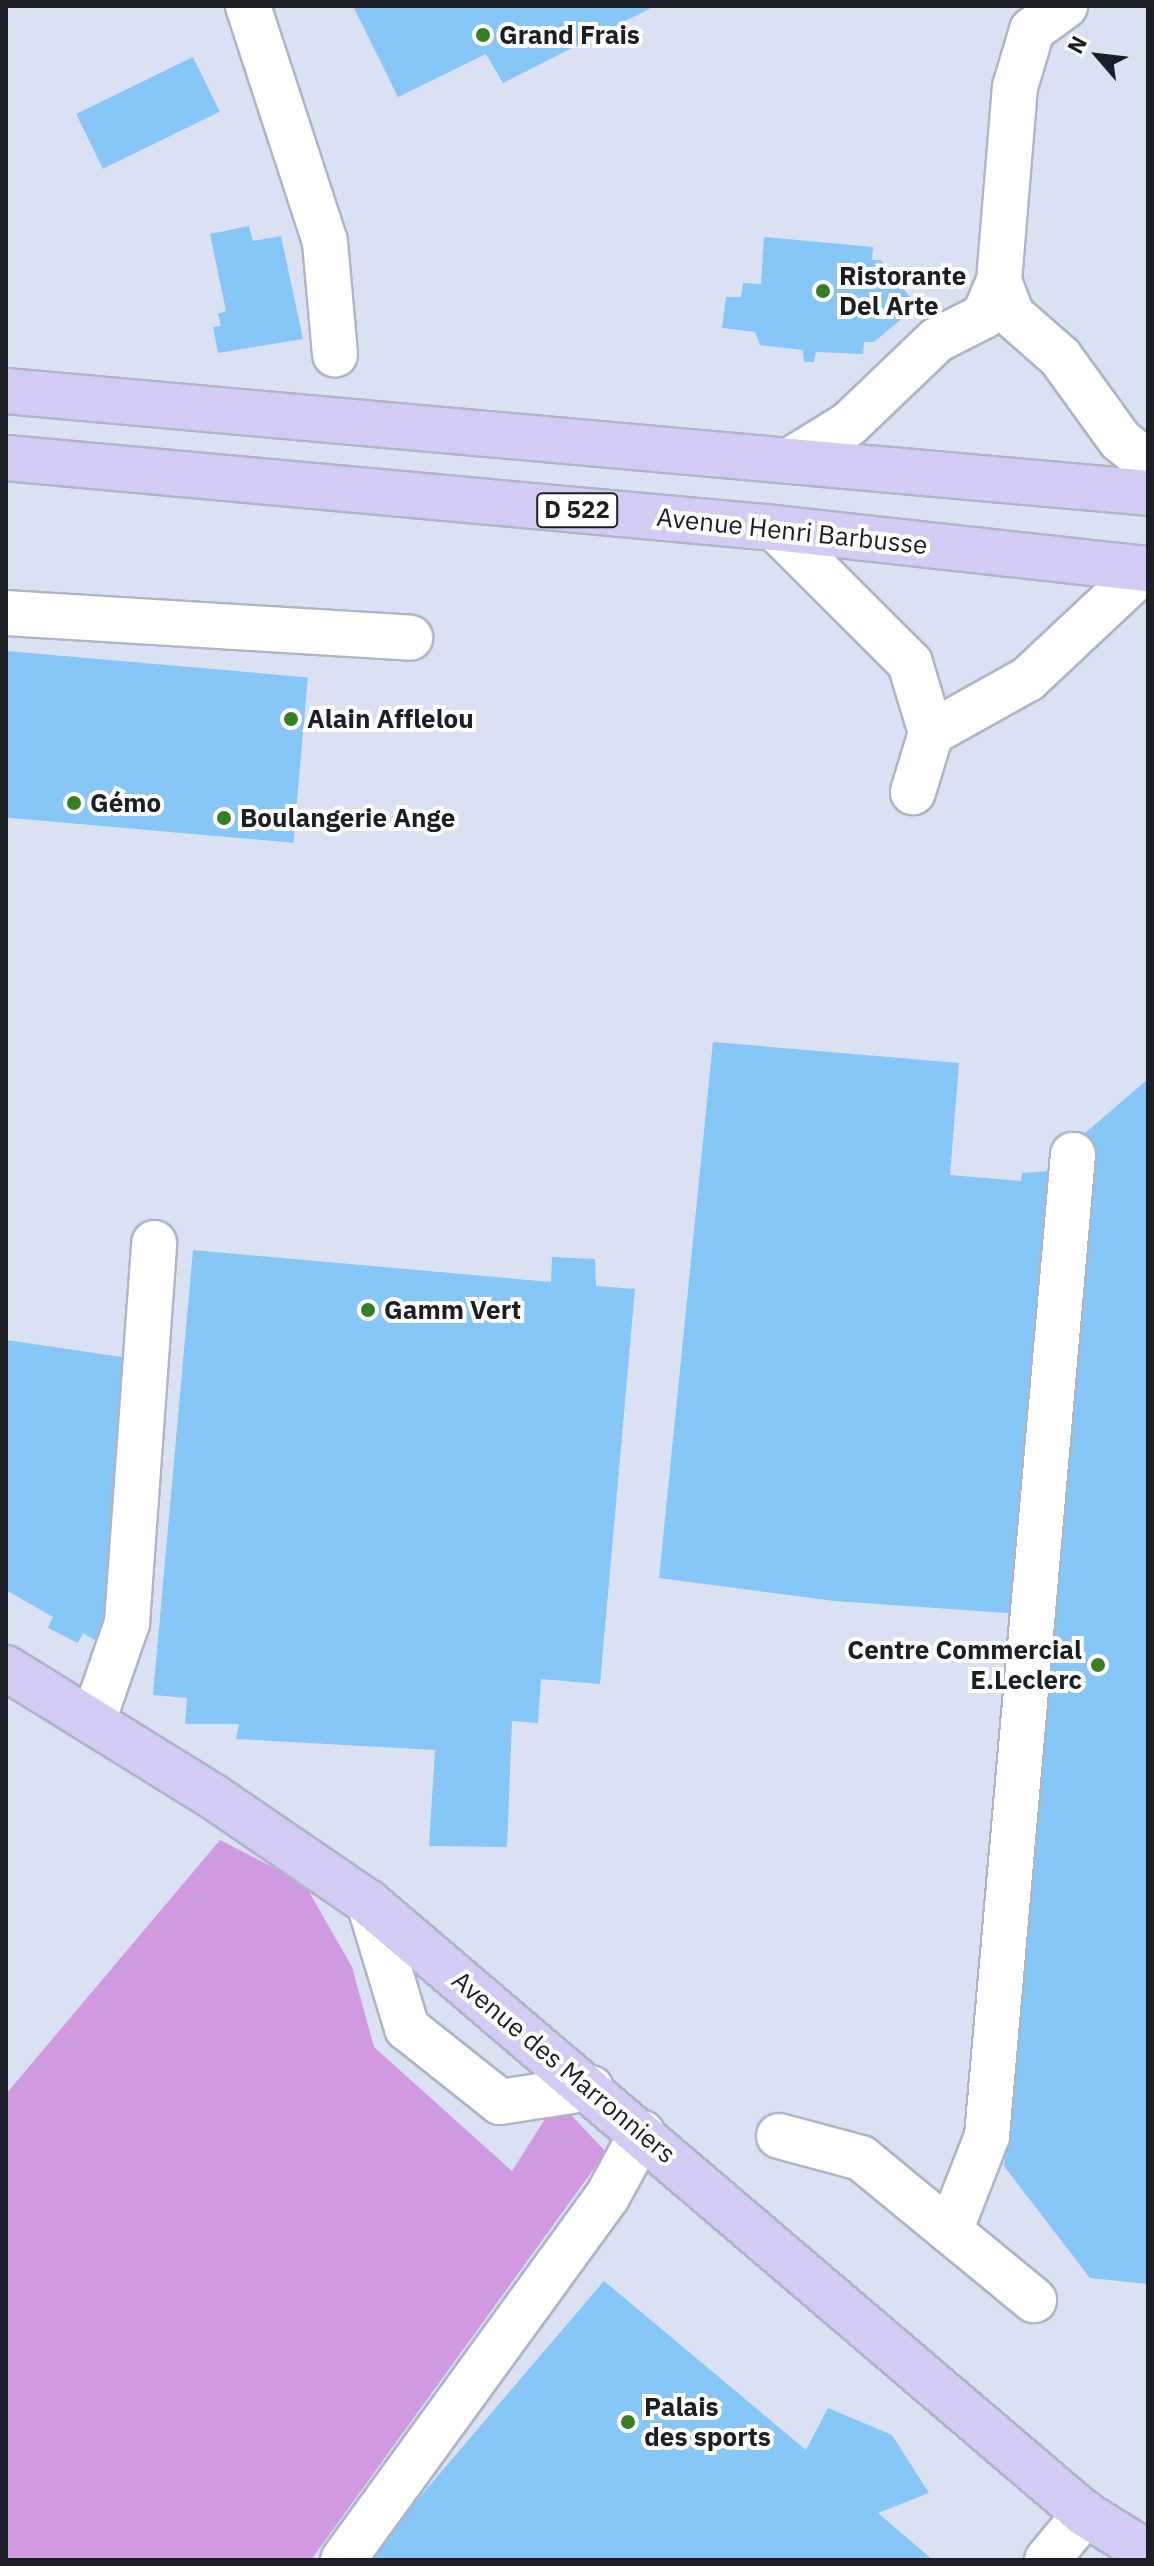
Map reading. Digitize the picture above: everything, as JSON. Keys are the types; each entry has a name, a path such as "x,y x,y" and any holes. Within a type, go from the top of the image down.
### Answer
{"main road":[{"path":"6,391 1148,493"},
{"name":"Avenue Henri Barbusse","path":"6,458 775,528 1146,569"},
{"name":"Avenue des Marronniers","path":"6,1668 93,1721 369,1903 591,2088 1085,2514 1148,2553"},
{"name":"Avenue des Marronniers","path":"1085,2514 1113,2560"}],"street":[{"path":"248,6 325,242 335,355"},
{"path":"789,461 849,424 937,340 984,316 999,281 1015,87 1032,30 1065,6"},
{"path":"999,281 1012,315 1060,357 1120,440 1148,463"},
{"path":"775,528 910,663 931,733 913,792"},
{"path":"931,733 1028,679 1146,569"},
{"path":"6,613 410,638"},
{"path":"950,2231 987,2136 1073,1155"},
{"path":"93,1721 127,1623 154,1243"},
{"path":"369,1903 407,2028 500,2102 591,2088"},
{"path":"343,2560 607,2197 642,2133"},
{"path":"779,2136 861,2158 1034,2300"},
{"path":"1047,2560 1085,2514"}],"shaded area":[{"path":"220,1840 304,1883 352,1967 374,2047 512,2171 557,2100 606,2152 311,2560 6,2560 6,2094"}],"building":[{"name":"Grand Frais","path":"353,6 655,6 503,83 486,54 398,97"},
{"path":"193,57 220,112 103,169 76,114"},
{"path":"249,226 253,241 281,236 303,339 218,353 213,327 221,326 218,314 226,311 210,234"},
{"name":"Ristorante Del Arte","path":"764,237 873,247 872,260 881,260 917,306 874,342 864,342 863,354 816,352 814,362 804,362 803,350 760,345 755,332 722,328 726,297 741,297 743,283 761,284"},
{"path":"6,651 308,677 293,843 6,818"},
{"path":"713,1042 959,1063 950,1175 1021,1181 1022,1173 1049,1171 1020,1614 835,1601 659,1578"},
{"name":"Centre Commercial E.Leclerc","path":"1148,1079 1148,2284 1090,2278 1004,2166 1093,1157 1078,1139"},
{"path":"193,1250 551,1282 552,1257 595,1259 596,1286 635,1289 600,1684 541,1679 538,1723 512,1721 507,1847 429,1846 435,1750 236,1739 239,1724 185,1724 187,1698 153,1695"},
{"path":"6,1340 128,1358 106,1637 98,1642 83,1633 78,1643 48,1628 53,1617 6,1590"},
{"name":"Palais des sports","path":"604,2281 806,2450 828,2408 892,2435 929,2493 878,2513 933,2560 366,2560"}],"place":[{"name":"Grand Frais","path":"483,35"},
{"name":"Ristorante Del Arte","path":"823,291"},
{"name":"Alain Afflelou","path":"291,719"},
{"name":"Gémo","path":"74,803"},
{"name":"Boulangerie Ange","path":"224,818"},
{"name":"Gamm Vert","path":"368,1310"},
{"name":"Centre Commercial E.Leclerc","path":"1098,1665"},
{"name":"Palais des sports","path":"628,2422"}]}
